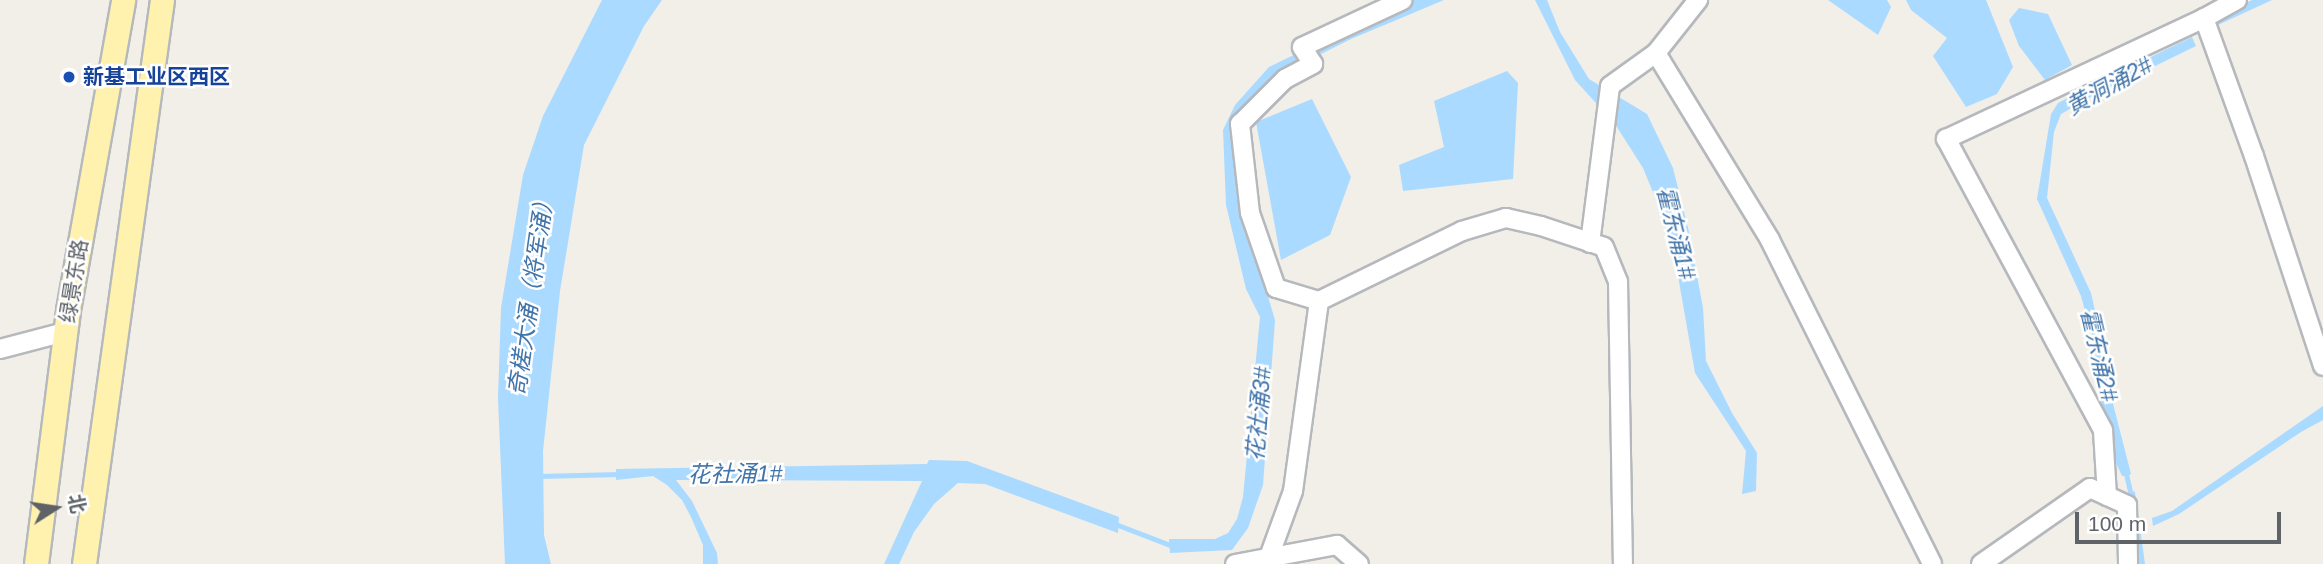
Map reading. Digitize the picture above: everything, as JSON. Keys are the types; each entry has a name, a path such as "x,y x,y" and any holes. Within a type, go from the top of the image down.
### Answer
{"main road":[{"name":"绿景东路","path":"36,564 65,332 123,0"},
{"path":"84,564 162,0"}],"street":[{"path":"1403,0 1306,54 1313,64 1285,79 1240,124 1250,213 1276,288 1320,301 1462,231 1506,218 1604,247 1618,282 1623,564"},
{"path":"1590,243 1610,86 1656,53 1698,0"},
{"path":"2107,496 2104,430 1945,139 2237,0"},
{"path":"2204,18 2254,156 2323,366"},
{"path":"1656,53 1770,240 1932,564"},
{"path":"1269,557 1293,491 1320,301"},
{"path":"0,349 65,332"},
{"path":"1981,564 2090,488 2127,505 2128,564"},
{"path":"1235,564 1337,545 1359,564"}],"water":[{"name":"奇槎大涌（将军涌）","path":"602,0 662,0 644,26 584,145 560,291 543,451 544,535 551,564 505,564 498,398 501,308 523,175 543,116"},
{"path":"1407,0 1444,0 1351,39 1285,72 1246,111 1240,202 1275,320 1263,485 1248,528 1232,550 1170,553 1169,539 1215,539 1228,533 1237,519 1243,497 1260,317 1246,289 1226,205 1223,130 1235,105 1269,67"},
{"name":"霍东涌1#","path":"1535,0 1547,0 1560,32 1589,79 1647,114 1673,168 1689,232 1703,308 1706,361 1732,413 1757,453 1756,491 1742,494 1746,451 1695,373 1671,236 1643,168 1615,124 1575,80"},
{"path":"1828,0 1887,0 1891,7 1878,35"},
{"path":"1906,0 1986,0 2013,67 1997,94 1966,107 1933,56 1947,38 1911,10"},
{"path":"2252,0 2272,0 2218,25 2215,17"},
{"path":"2019,8 2048,14 2072,65 2045,80 2019,46 2009,20"},
{"name":"黄洞涌2#","path":"2192,37 2196,46 2104,91 2101,87 2099,82"},
{"path":"1507,71 1518,83 1513,179 1403,191 1399,165 1444,147 1434,101"},
{"path":"2089,87 2094,95 2061,114 2054,132 2047,198 2091,293 2107,363 2109,388 2131,474 2127,476 2122,476 2115,461 2098,387 2095,349 2081,296 2037,199 2051,114 2058,103"},
{"path":"1312,99 1351,177 1330,235 1281,260 1256,122"},
{"path":"2323,406 2323,420 2179,514 2153,526 2152,518 2172,511"},
{"path":"929,460 967,461 1119,517 1118,533 985,484 958,483 934,504 914,532 899,564 884,564 922,481 676,480 692,501 717,553 718,564 703,564 703,545 691,517 682,500 667,485 653,476 616,480 616,469 927,464"},
{"path":"2130,490 2135,492 2145,564 2135,564 2128,493"}],"waterway":[{"name":"霍东涌2#","path":"2126,472 2131,494"},
{"name":"花社涌1#","path":"538,476 620,474"},
{"name":"花社涌3#","path":"1113,523 1173,546"}],"place":[{"name":"新基工业区西区","path":"69,77"}]}
